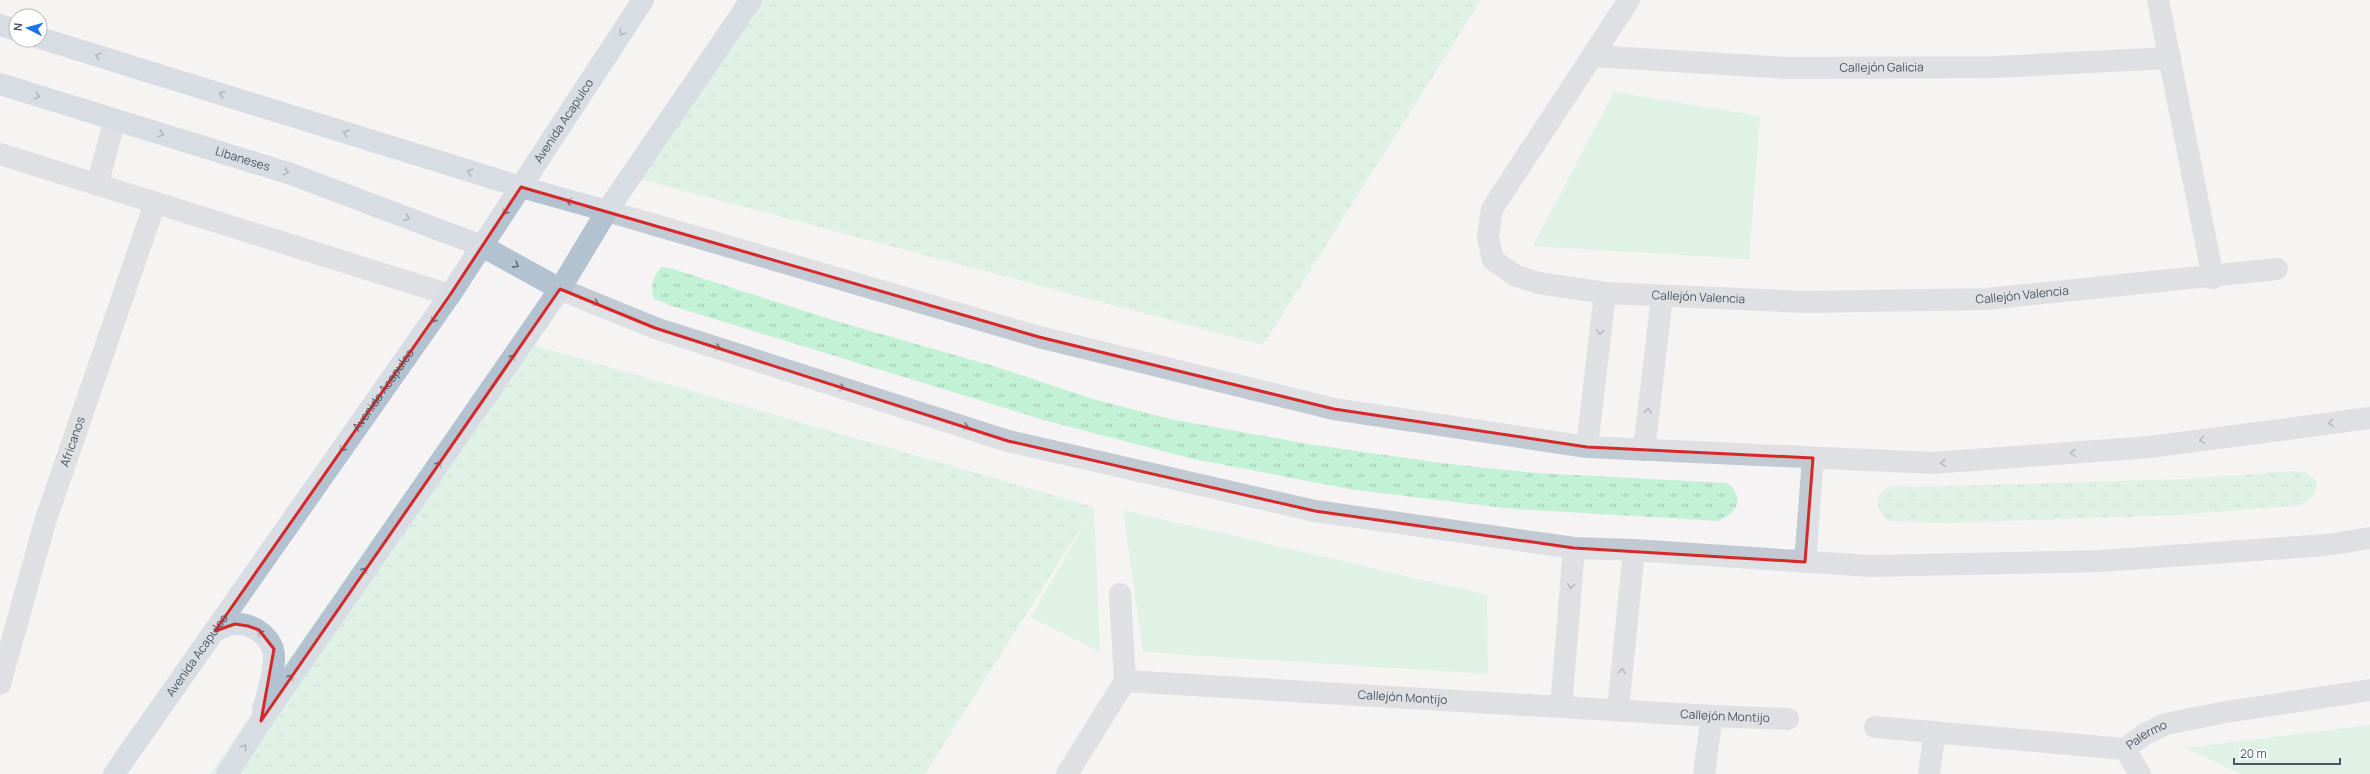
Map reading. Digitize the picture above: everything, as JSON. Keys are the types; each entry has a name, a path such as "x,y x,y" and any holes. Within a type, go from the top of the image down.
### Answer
{"main road":[{"name":"Avenida Acapulco","path":"114,774 450,295 643,0"},
{"path":"227,774 261,721 560,289 607,211 751,0"},
{"path":"48,40 521,187 607,211"},
{"name":"Libaneses","path":"0,84 291,174 482,246 560,289"},
{"path":"215,631 235,624 248,626 259,630 274,649 274,659 261,721"}],"street":[{"name":"Callejón Valencia","path":"1629,0 1492,209 1488,237 1493,260 1516,276 1539,283 1605,293 1662,297 1806,302 1986,299 2212,278 2276,269"},
{"path":"2158,0 2212,278"},
{"name":"Callejón Galicia","path":"1593,56 1786,68 1995,67 2170,58"},
{"path":"97,185 115,120"},
{"path":"0,154 450,295"},
{"name":"Africanos","path":"0,684 45,522 155,203"},
{"path":"607,211 1039,337 1334,409 1588,447 1940,463 2150,447 2370,422"},
{"path":"560,289 655,328 1008,441 1315,511 1574,548 1634,550 1870,566 2100,561 2326,545 2370,538"},
{"path":"1588,447 1605,293"},
{"path":"1644,450 1662,297"},
{"path":"1805,562 1813,458"},
{"path":"1561,707 1574,548"},
{"path":"1618,710 1634,550"},
{"path":"1067,774 1125,681 1120,594"},
{"name":"Callejón Montijo","path":"1125,681 1712,716 1788,719"},
{"name":"Palermo","path":"1875,727 2125,749 2144,734 2166,724 2226,712 2370,690"},
{"path":"1704,774 1712,716"},
{"path":"1929,774 1935,732"},
{"path":"2125,749 2140,774"}],"highlighted area":[{"path":"521,187 1039,337 1334,409 1587,447 1813,458 1805,562 1574,548 1315,511 1008,441 655,328 560,289 261,721 274,649 259,630 248,626 235,624 215,631 450,295"}],"green space":[{"path":"757,0 1481,0 1263,345 631,177"},
{"path":"1614,92 1760,116 1749,259 1533,246"},
{"path":"661,267 673,269 836,321 993,366 1093,399 1170,419 1308,444 1448,464 1537,473 1727,483 1736,494 1738,500 1737,505 1730,514 1718,521 1514,509 1355,490 1193,459 1044,420 672,306 654,299 652,286"},
{"path":"512,339 1094,507 925,774 210,774"},
{"path":"2293,471 2305,472 2316,480 2314,495 2302,505 2175,515 1946,523 1888,521 1879,509 1878,502 1879,494 1890,486 1919,487 2186,479"},
{"path":"1094,507 1100,652 1031,617"},
{"path":"1123,510 1487,595 1488,674 1143,652"},
{"path":"2370,725 2370,774 2242,774 2185,748"}]}
